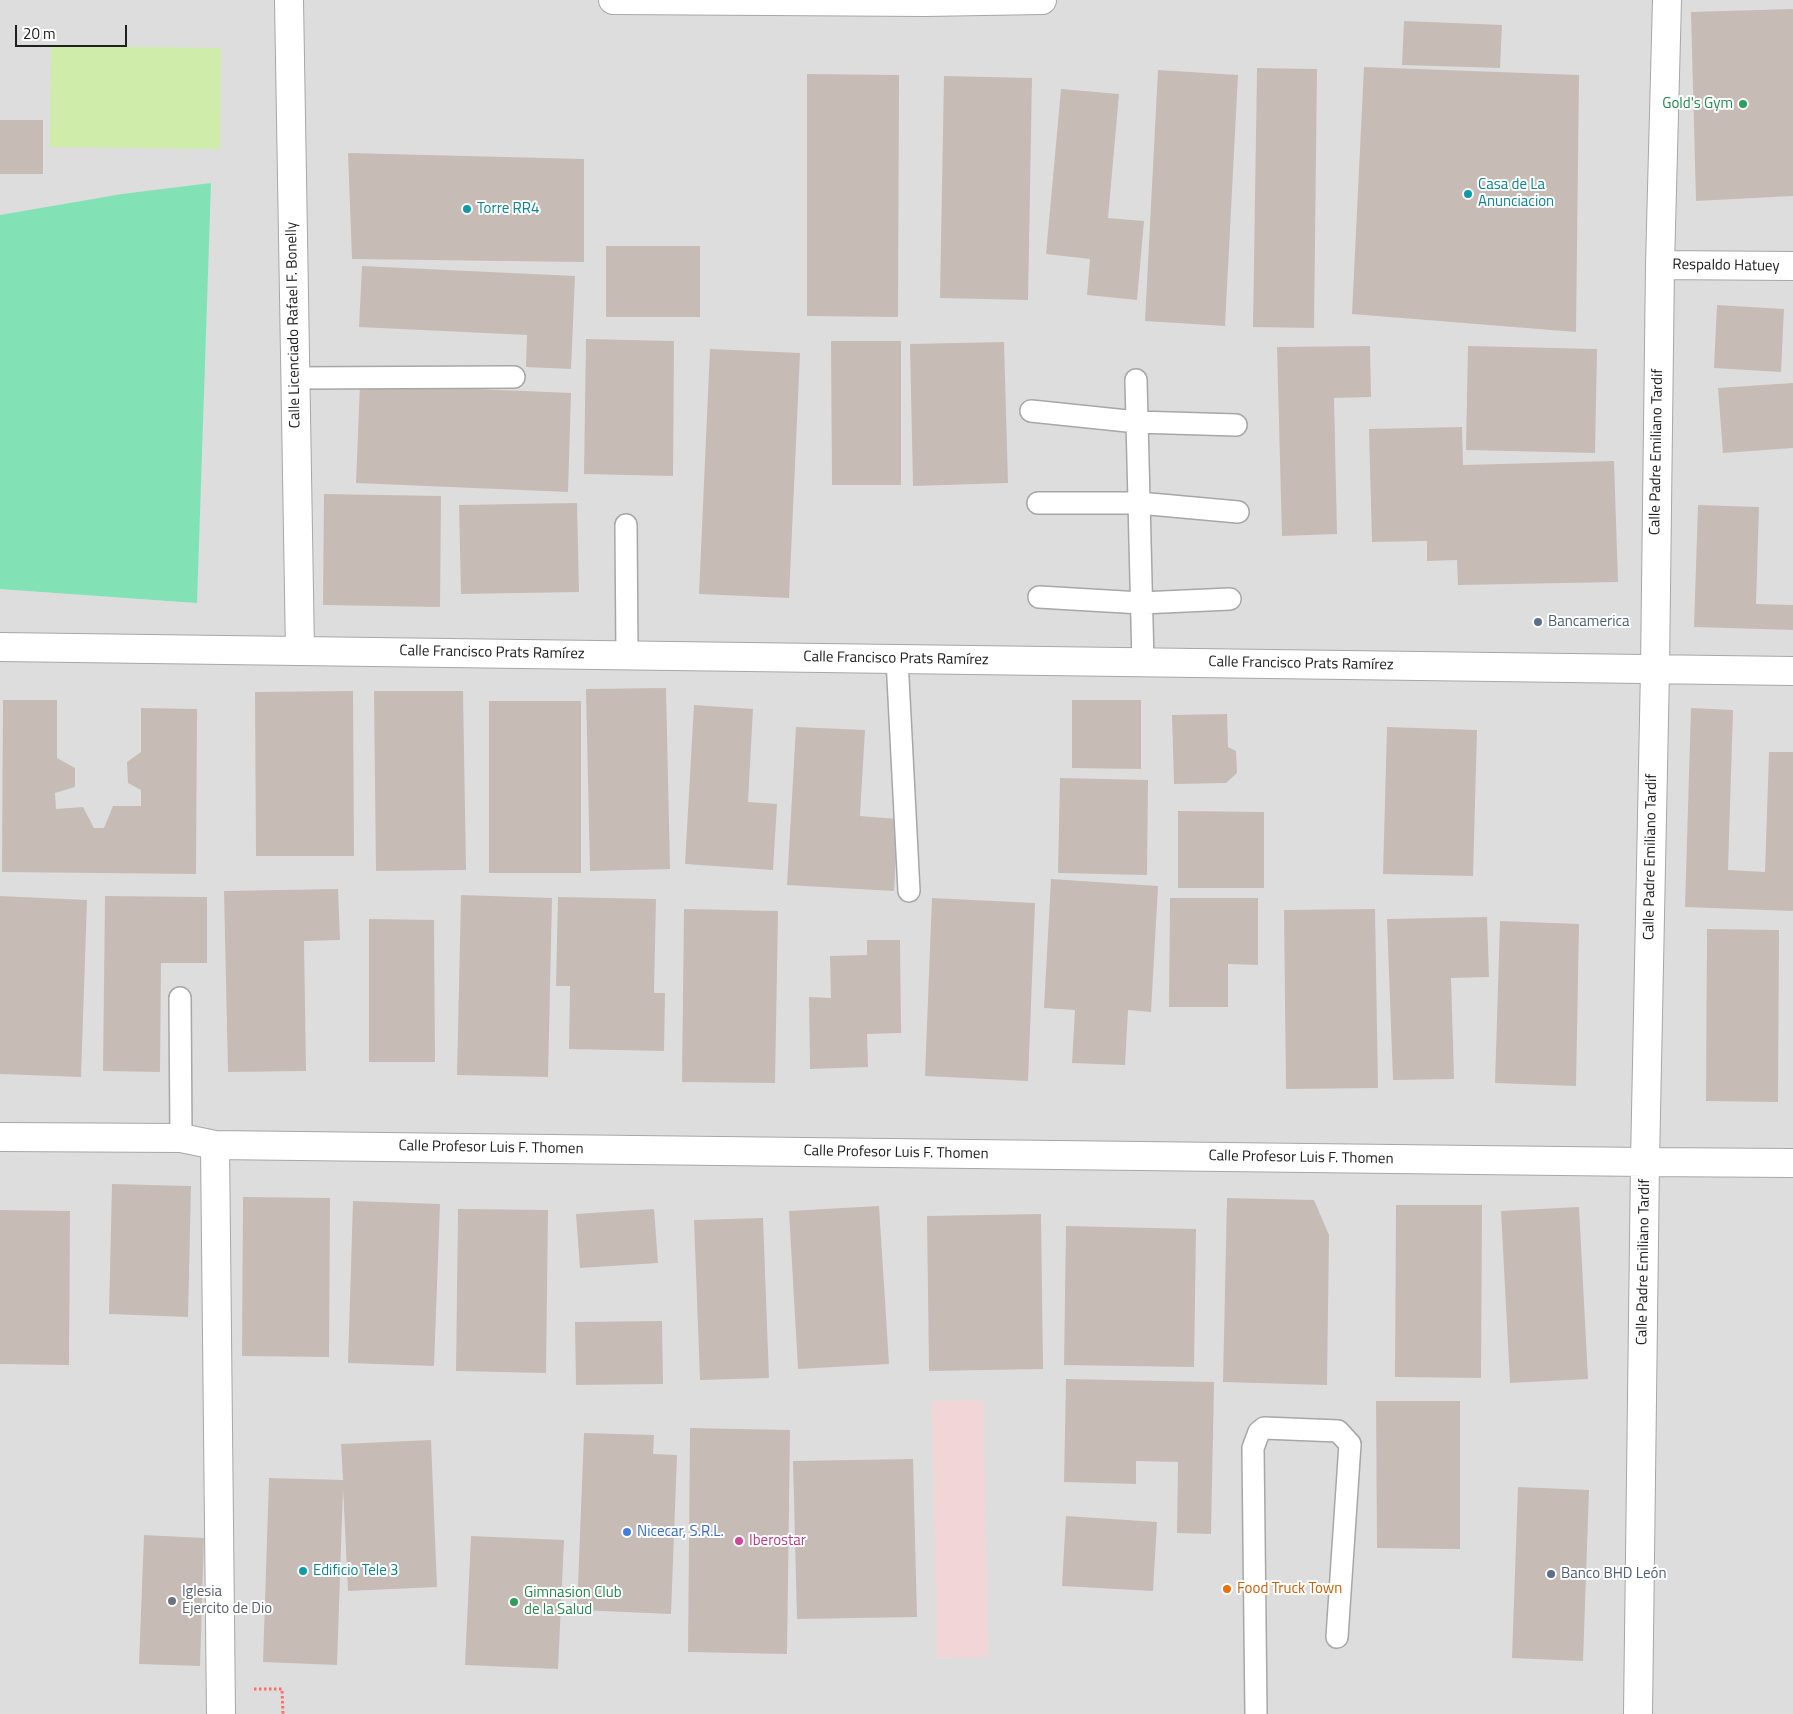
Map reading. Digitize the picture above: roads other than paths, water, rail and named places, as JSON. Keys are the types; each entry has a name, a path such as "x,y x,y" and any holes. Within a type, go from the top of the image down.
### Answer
{"street":[{"name":"Calle Licenciado Rafael F. Bonelly","path":"289,0 300,651"},
{"path":"613,0 1042,0"},
{"name":"Calle Padre Emiliano Tardif","path":"1638,1714 1660,265 1667,0"},
{"name":"Respaldo Hatuey","path":"1660,265 1793,266"},
{"name":"Calle Francisco Prats Ramírez","path":"0,647 1793,671"},
{"name":"Calle Profesor Luis F. Thomen","path":"0,1137 181,1138 215,1144 1793,1163"},
{"path":"215,1144 221,1714"}],"lane":[{"path":"295,378 514,377"},
{"path":"1136,380 1143,662"},
{"path":"1031,411 1137,422 1236,425"},
{"path":"1038,503 1139,503 1238,512"},
{"path":"626,525 627,655"},
{"path":"1039,597 1141,603 1230,599"},
{"path":"897,659 909,891"},
{"path":"180,998 181,1138"},
{"path":"1256,1714 1253,1448 1255,1440 1264,1428 1338,1431 1350,1444 1337,1637"}],"place":[{"name":"Gold's Gym","path":"1743,104"},
{"name":"Casa de La Anunciacion","path":"1468,194"},
{"name":"Torre RR4","path":"467,209"},
{"name":"Bancamerica","path":"1538,622"},
{"name":"Nicecar, S.R.L.","path":"627,1532"},
{"name":"Iberostar","path":"739,1541"},
{"name":"Edificio Tele 3","path":"303,1571"},
{"name":"Banco BHD León","path":"1551,1574"},
{"name":"Food Truck Town","path":"1227,1589"},
{"name":"Iglesia Ejercito de Dio","path":"172,1601"},
{"name":"Gimnasion Club de la Salud","path":"514,1602"}]}
